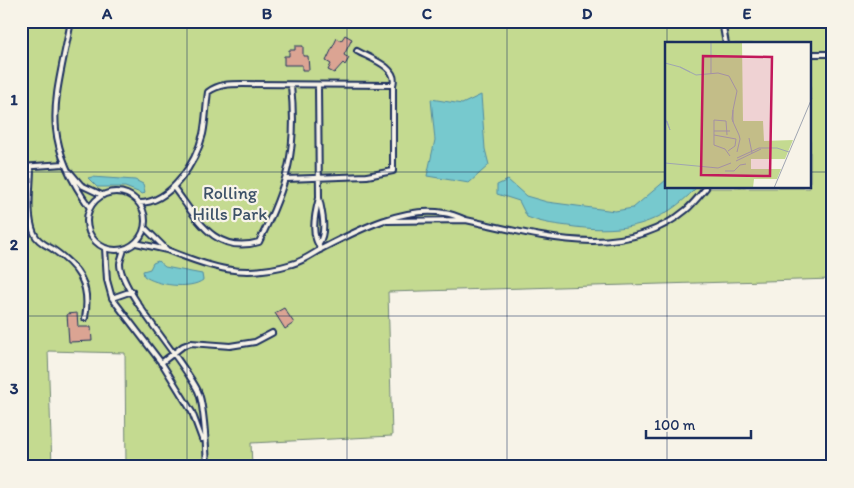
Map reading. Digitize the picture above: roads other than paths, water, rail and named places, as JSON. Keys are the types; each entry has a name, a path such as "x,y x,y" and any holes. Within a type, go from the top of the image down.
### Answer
{"lane":[{"path":"71,21 54,118 56,136 64,164 90,208"},
{"path":"722,21 726,42"},
{"path":"286,179 367,176 393,171 394,78 390,70 357,51"},
{"path":"812,54 833,54"},
{"path":"139,203 157,199 174,188 188,166 203,135 208,92 221,85 393,85"},
{"path":"174,188 214,238 232,245 243,246 259,242 276,208 293,150 295,117 291,86"},
{"path":"318,86 319,198 322,212 320,250"},
{"path":"21,168 64,164"},
{"path":"64,164 81,185 102,196"},
{"path":"31,167 31,217 34,234 67,259 78,272 86,288 87,306 84,318"},
{"path":"136,243 167,250 206,266 231,270 263,270 294,264 371,226 403,215 428,212 446,213 466,220 538,235 607,242 636,236 659,227 686,210 705,189"},
{"path":"122,192 139,203 145,219 144,228 136,243 124,250 105,248 91,236 87,217 90,208 102,196 122,192"},
{"path":"387,221 466,220"},
{"path":"144,228 167,250"},
{"path":"105,248 107,280 112,298 161,363 192,412 204,443"},
{"path":"124,250 120,264 124,278 198,392 207,467"},
{"path":"112,298 132,291"},
{"path":"161,363 191,343 230,346 255,342 272,333"}],"water":[{"path":"481,95 485,149 489,165 469,183 427,176 435,140 431,99 462,104"},
{"path":"88,178 135,180 143,184 145,192 143,194 125,187 97,187"},
{"path":"508,180 526,196 547,202 615,211 633,208 665,181 665,189 695,189 669,211 641,224 610,229 593,229 539,221 527,217 519,201 497,194 497,185"},
{"path":"158,261 165,267 202,274 203,280 182,286 156,282 144,276 143,271 150,269 153,263"}],"park label":[{"name":"Rolling Hills Park","path":"230,203"}]}
